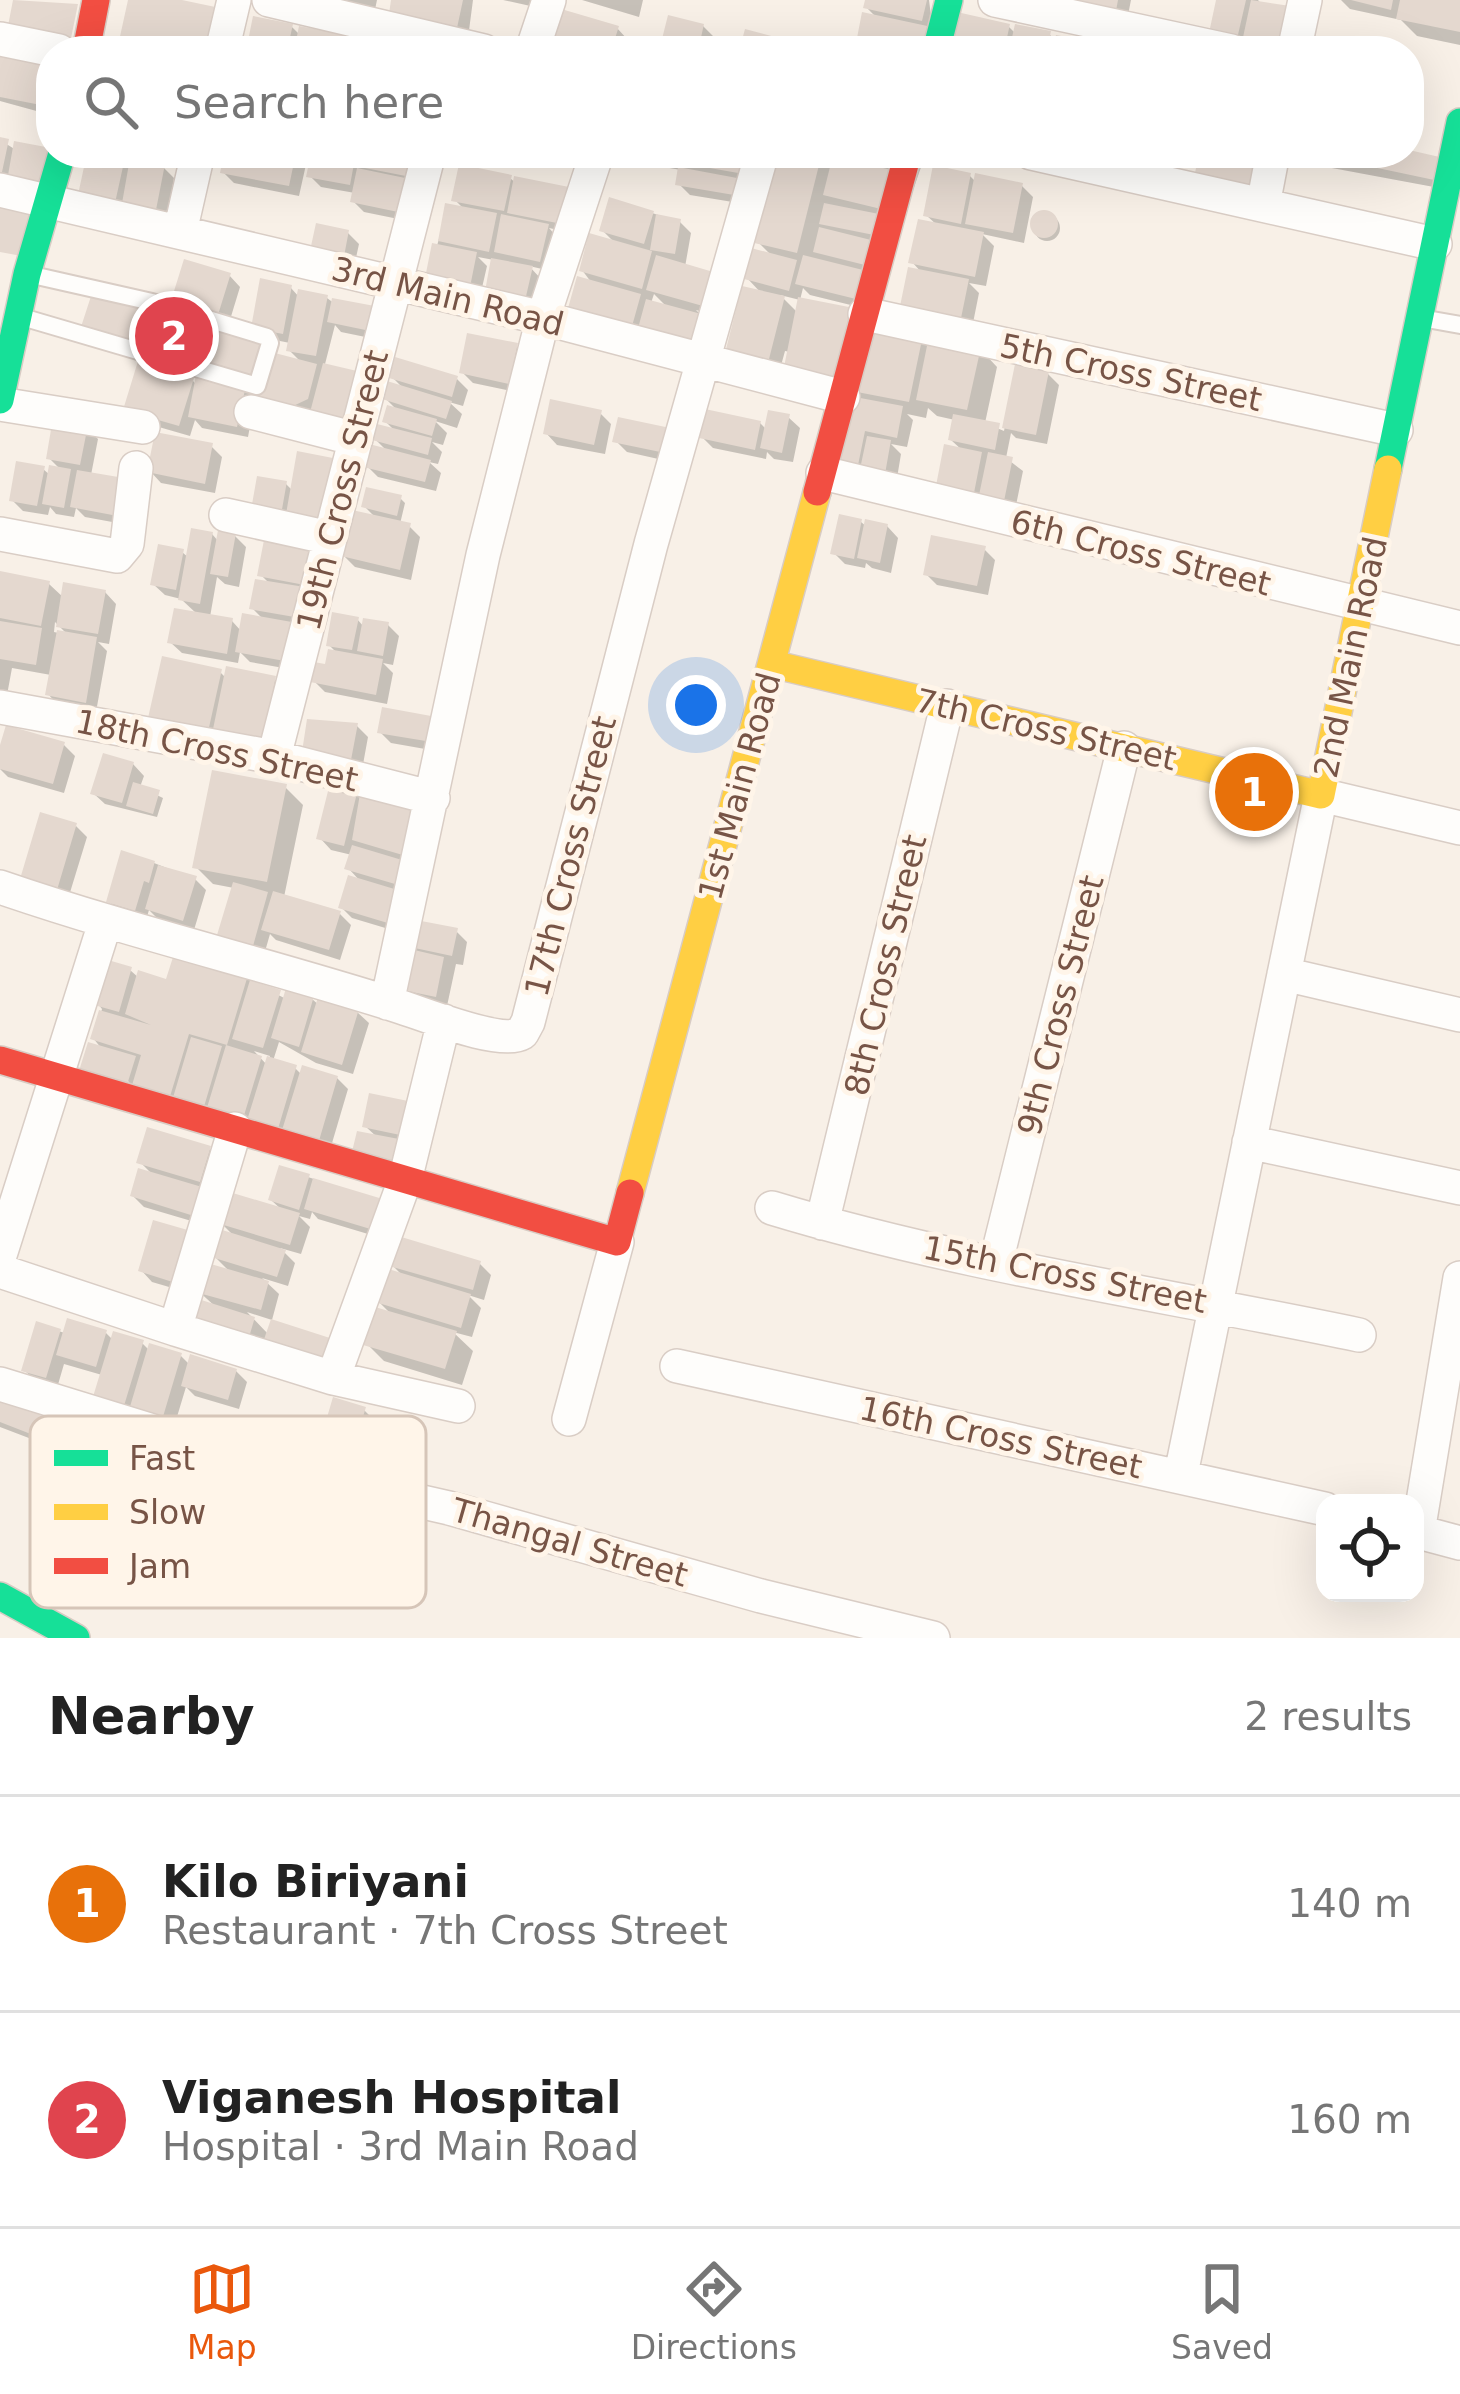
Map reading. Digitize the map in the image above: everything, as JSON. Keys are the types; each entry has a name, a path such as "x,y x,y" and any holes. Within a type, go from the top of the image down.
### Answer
{"street":[{"path":"89,36 95,0"},
{"path":"226,36 234,0"},
{"path":"269,0 372,12 434,36"},
{"path":"537,36 549,0"},
{"path":"940,36 950,0"},
{"path":"994,0 1161,36"},
{"path":"1297,36 1305,0"},
{"path":"0,39 36,46"},
{"name":"2nd Main Road","path":"1180,1474 1435,244 1453,191 1460,122"},
{"path":"58,168 11,319 0,402 143,427"},
{"path":"180,232 195,168"},
{"name":"19th Cross Street","path":"274,758 425,168"},
{"path":"387,1003 483,555 543,318 592,168"},
{"path":"701,360 758,168"},
{"name":"1st Main Road","path":"569,1419 904,168"},
{"path":"1098,168 1435,244"},
{"path":"1263,205 1270,168"},
{"name":"3rd Main Road","path":"0,190 543,318 843,397"},
{"name":"5th Cross Street","path":"866,314 1396,430"},
{"name":"17th Cross Street","path":"0,887 105,923 515,1038 528,1022 701,360"},
{"path":"251,412 356,439"},
{"path":"0,534 117,556 127,544 136,468"},
{"name":"6th Cross Street","path":"823,473 1460,628"},
{"path":"226,515 330,538"},
{"name":"7th Cross Street","path":"772,664 1460,828"},
{"name":"8th Cross Street","path":"823,1223 946,706"},
{"name":"18th Cross Street","path":"0,707 274,758 433,798"},
{"name":"9th Cross Street","path":"996,1262 1124,748"},
{"path":"0,1255 105,923"},
{"path":"1284,974 1460,1015"},
{"path":"333,1378 405,1180 444,1021"},
{"path":"0,1060 617,1242"},
{"path":"176,1329 235,1129"},
{"path":"1249,1142 1460,1188"},
{"name":"15th Cross Street","path":"772,1208 996,1262 1359,1335"},
{"path":"0,1270 333,1378 458,1406"},
{"path":"1423,1494 1460,1278"},
{"name":"16th Cross Street","path":"677,1366 1316,1508"},
{"name":"Thangal Street","path":"0,1384 104,1416"},
{"name":"Thangal Street","path":"426,1503 761,1596 933,1638"},
{"path":"1424,1534 1460,1543"},
{"path":"0,1596 76,1638"}],"lane":[{"path":"11,319 257,386 270,343 267,337 152,302 27,274"},
{"path":"1420,318 1460,325"}],"building":[{"path":"13,0 78,4 71,36 7,31"},
{"path":"128,0 182,0 220,8 213,36 120,36"},
{"path":"391,0 463,0 457,28 389,14"},
{"path":"865,0 927,0 922,21 863,8"},
{"path":"1071,0 1118,0 1115,16"},
{"path":"1216,0 1246,0 1238,36 1209,33"},
{"path":"1251,0 1297,7 1291,36 1243,36"},
{"path":"1351,0 1393,0 1391,10"},
{"path":"1400,0 1460,0 1460,32 1396,19"},
{"path":"551,6 619,26 616,36 546,36"},
{"path":"862,12 932,27 928,36 857,36"},
{"path":"957,12 1010,24 1007,36 951,36"},
{"path":"668,15 704,24 701,36 663,36"},
{"path":"253,16 293,24 290,36 249,36"},
{"path":"1015,24 1051,31 1050,36 1012,36"},
{"path":"299,26 346,35 346,36 297,36"},
{"path":"745,29 771,36 743,36"},
{"path":"0,50 36,58 36,104 0,97"},
{"path":"0,137 9,139 2,172 0,172"},
{"path":"14,141 36,145 36,168 48,168 45,188 7,181"},
{"path":"1424,153 1444,158 1439,181 1377,168 1424,168"},
{"path":"84,168 123,168 113,212 76,204"},
{"path":"128,168 164,168 155,215 121,209"},
{"path":"221,168 293,168 289,186 220,173"},
{"path":"308,168 353,168 350,185 306,177"},
{"path":"357,168 410,179 403,213 350,202"},
{"path":"365,168 418,168 416,178"},
{"path":"458,168 512,175 504,211 451,201"},
{"path":"678,168 737,178 734,195 675,185"},
{"path":"710,168 745,168 744,174"},
{"path":"773,168 818,168 797,253 754,243"},
{"path":"830,168 891,170 881,209 823,195"},
{"path":"932,168 971,173 961,224 923,216"},
{"path":"1196,168 1257,168 1252,191 1194,178"},
{"path":"975,173 1023,183 1013,233 965,224"},
{"path":"514,176 569,187 562,224 507,213"},
{"path":"609,197 654,211 644,244 599,231"},
{"path":"0,202 35,208 27,257 0,252"},
{"path":"445,203 497,213 489,252 438,241"},
{"path":"824,203 884,215 879,236 819,224"},
{"path":"1044,210 1054,214 1058,224 1054,234 1044,238 1034,234 1030,224 1034,214"},
{"path":"501,214 549,224 540,262 494,252"},
{"path":"656,214 681,219 675,254 650,250"},
{"path":"918,219 984,232 975,277 908,263"},
{"path":"316,223 349,230 342,267 308,260"},
{"path":"819,227 879,242 873,267 813,252"},
{"path":"589,233 652,251 642,289 579,271"},
{"path":"432,243 477,252 469,292 424,283"},
{"path":"751,248 797,260 789,291 744,279"},
{"path":"656,255 720,274 710,308 646,290"},
{"path":"803,255 867,271 860,300 795,284"},
{"path":"491,258 533,266 524,305 484,297"},
{"path":"184,259 231,273 217,318 170,304"},
{"path":"908,267 969,279 959,328 898,316"},
{"path":"577,276 641,294 629,337 565,319"},
{"path":"260,278 292,285 283,334 251,328"},
{"path":"742,286 785,296 768,363 725,353"},
{"path":"298,289 328,295 316,356 286,351"},
{"path":"93,290 267,342 254,382 80,330"},
{"path":"798,297 859,309 842,385 783,372"},
{"path":"332,298 380,307 375,332 327,322"},
{"path":"646,299 705,315 695,348 637,332"},
{"path":"872,319 924,330 909,402 857,392"},
{"path":"467,333 518,343 509,384 459,373"},
{"path":"929,336 981,347 967,410 916,400"},
{"path":"271,352 317,364 308,399 291,407 257,403"},
{"path":"395,357 458,376 452,397 389,378"},
{"path":"138,361 194,378 179,426 123,410"},
{"path":"323,363 357,371 341,429 308,420"},
{"path":"1015,364 1049,371 1036,435 1002,428"},
{"path":"196,375 246,385 237,427 188,417"},
{"path":"387,381 452,401 446,419 382,399"},
{"path":"855,397 903,406 897,438 865,431 857,470 838,466"},
{"path":"550,399 602,410 594,445 543,434"},
{"path":"387,405 437,419 432,436 382,422"},
{"path":"705,409 761,421 755,450 699,438"},
{"path":"768,410 790,414 782,453 760,448"},
{"path":"953,414 1000,423 995,450 948,440"},
{"path":"618,417 675,429 670,454 612,442"},
{"path":"53,418 88,425 80,465 46,459"},
{"path":"377,424 432,438 428,455 372,440"},
{"path":"155,432 213,443 205,484 147,472"},
{"path":"867,436 891,440 885,474 860,469"},
{"path":"369,444 431,460 425,482 363,467"},
{"path":"944,444 982,452 973,498 935,491"},
{"path":"297,451 338,459 326,521 286,514"},
{"path":"988,452 1013,457 1003,506 978,500"},
{"path":"16,461 45,466 37,506 9,501"},
{"path":"49,465 71,469 64,508 42,504"},
{"path":"77,470 130,479 123,517 70,507"},
{"path":"257,476 287,481 281,515 251,510"},
{"path":"366,487 402,495 397,516 361,507"},
{"path":"352,510 411,523 400,570 341,556"},
{"path":"839,514 862,519 854,559 830,554"},
{"path":"865,519 888,524 880,563 857,558"},
{"path":"191,528 213,532 200,604 178,600"},
{"path":"218,530 236,533 228,577 210,574"},
{"path":"931,535 986,546 977,586 923,575"},
{"path":"264,540 317,549 310,586 257,576"},
{"path":"158,544 184,549 176,590 150,585"},
{"path":"0,571 50,581 41,626 0,618"},
{"path":"255,579 311,588 306,619 249,609"},
{"path":"63,582 106,590 98,634 56,627"},
{"path":"174,608 233,618 227,654 167,643"},
{"path":"332,612 359,617 352,650 326,646"},
{"path":"242,613 303,624 296,663 235,652"},
{"path":"363,618 389,622 383,656 357,651"},
{"path":"0,621 42,628 36,665 0,659"},
{"path":"57,630 97,637 86,703 45,695"},
{"path":"328,649 383,659 376,695 310,682 314,662 325,664"},
{"path":"162,656 222,669 208,732 148,718"},
{"path":"226,666 276,676 262,744 212,734"},
{"path":"382,707 442,718 438,743 377,733"},
{"path":"307,719 358,723 351,760 302,752"},
{"path":"6,725 65,742 53,784 0,769"},
{"path":"103,753 134,762 122,803 90,794"},
{"path":"212,770 287,784 267,882 192,868"},
{"path":"133,782 160,790 153,814 126,806"},
{"path":"330,783 358,789 344,846 316,839"},
{"path":"361,788 421,806 406,856 352,840"},
{"path":"40,812 77,823 57,890 20,879"},
{"path":"352,845 402,860 395,884 344,869"},
{"path":"121,850 155,861 135,911 106,902"},
{"path":"158,865 197,876 183,921 145,909"},
{"path":"348,875 401,891 391,924 338,908"},
{"path":"233,882 268,892 253,946 217,935"},
{"path":"273,891 341,911 329,950 261,930"},
{"path":"416,920 458,928 452,956 410,947"},
{"path":"410,949 444,957 436,997 402,990"},
{"path":"174,954 248,975 227,1045 189,1034 168,1103 130,1092 141,1055 90,1039 99,1010 151,1025 125,1014 138,970 166,979"},
{"path":"108,960 132,967 119,1012 94,1005"},
{"path":"250,980 281,990 263,1048 232,1039"},
{"path":"286,988 314,996 299,1047 271,1038"},
{"path":"318,997 359,1009 342,1065 301,1052"},
{"path":"191,1037 222,1046 203,1110 172,1101"},
{"path":"88,1042 136,1056 126,1088 78,1074"},
{"path":"226,1045 262,1056 242,1122 206,1111"},
{"path":"267,1056 297,1065 275,1139 244,1130"},
{"path":"302,1065 338,1076 316,1151 279,1140"},
{"path":"369,1093 413,1102 405,1136 362,1127"},
{"path":"147,1127 211,1146 200,1182 136,1163"},
{"path":"357,1131 399,1139 393,1169 350,1160"},
{"path":"279,1165 310,1174 299,1210 268,1200"},
{"path":"138,1168 202,1187 194,1216 130,1196"},
{"path":"313,1178 386,1200 377,1231 304,1209"},
{"path":"226,1191 300,1213 290,1245 217,1223"},
{"path":"153,1220 198,1233 182,1285 138,1271"},
{"path":"219,1229 286,1250 277,1277 211,1257"},
{"path":"398,1236 481,1261 473,1290 389,1266"},
{"path":"204,1262 269,1281 261,1310 195,1292"},
{"path":"385,1268 471,1294 461,1328 375,1302"},
{"path":"195,1298 255,1317 247,1344 187,1325"},
{"path":"375,1307 457,1331 445,1369 363,1345"},
{"path":"67,1318 107,1330 96,1367 56,1355"},
{"path":"271,1319 333,1339 322,1371 260,1351"},
{"path":"36,1321 61,1329 46,1378 21,1371"},
{"path":"113,1331 144,1340 123,1409 92,1400"},
{"path":"149,1343 182,1353 163,1416 129,1410"},
{"path":"190,1354 237,1369 228,1400 181,1386"},
{"path":"0,1395 55,1416 30,1416 30,1434 0,1422"},
{"path":"333,1397 366,1407 363,1416 327,1416"}],"traffic: fast":[{"path":"940,36 949,0"},
{"path":"1388,469 1460,122"},
{"path":"0,400 27,274 58,168"},
{"path":"0,1596 76,1638"}],"traffic: slow":[{"path":"772,664 1321,795 1388,469"},
{"path":"630,1193 817,492"}],"traffic: jam":[{"path":"89,36 96,0"},
{"path":"817,492 904,168"},
{"path":"0,1060 617,1242 630,1193"}],"place":[{"name":"Viganesh Hospital","path":"174,336"},
{"name":"Kilo Biriyani","path":"1254,792"}]}
